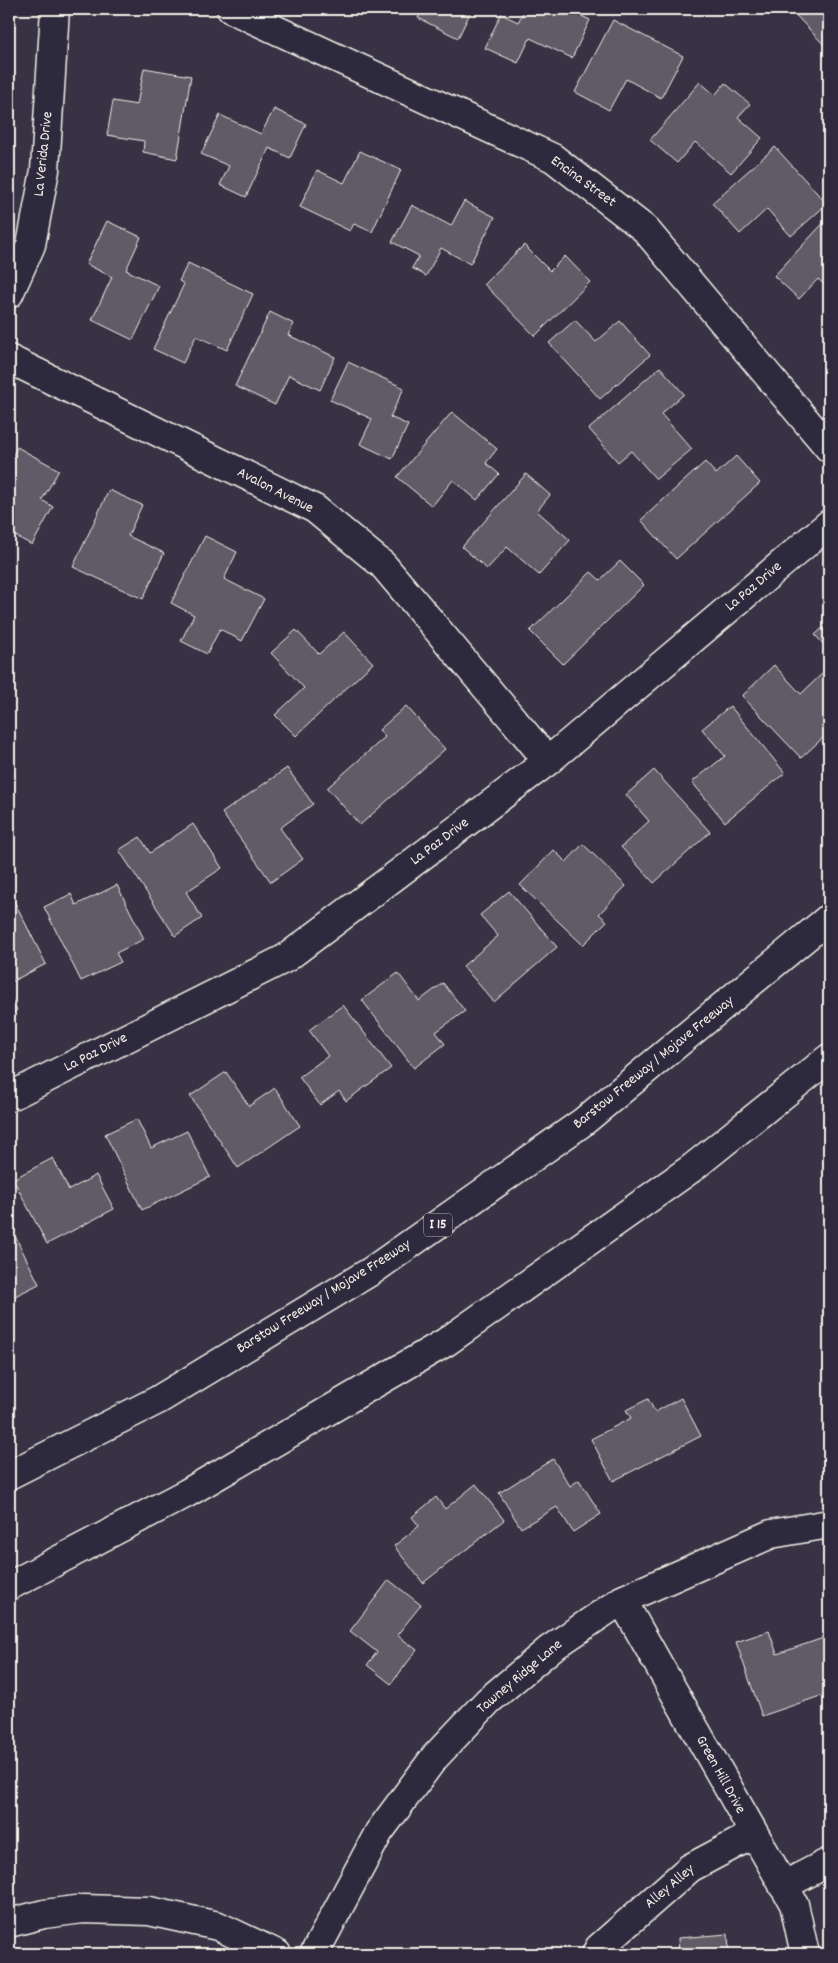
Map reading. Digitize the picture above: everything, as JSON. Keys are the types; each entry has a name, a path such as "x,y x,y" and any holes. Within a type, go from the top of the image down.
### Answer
{"main road":[{"name":"La Verida Drive","path":"9,294 31,245 45,170 55,9"},
{"name":"Encina Street","path":"231,9 552,158 645,228 829,448"},
{"name":"Avalon Avenue","path":"9,359 315,509 383,565 548,761"},
{"name":"La Paz Drive","path":"9,1096 286,958 548,761 829,524"},
{"name":"Barstow Freeway / Mojave Freeway","path":"9,1475 158,1400 373,1270 583,1122 829,918"},
{"path":"9,1586 187,1493 446,1342 692,1168 829,1058"},
{"name":"Tawney Ridge Lane","path":"314,1954 379,1832 434,1758 488,1701 550,1649 622,1600 771,1534 829,1524"},
{"name":"Green Hill Drive","path":"622,1600 794,1904 805,1954"},
{"name":"Alley Alley","path":"596,1954 599,1948 690,1868 754,1834"},
{"path":"783,1886 829,1862"},
{"path":"9,1923 44,1914 84,1908 149,1912 218,1926 277,1954"}],"building":[{"path":"422,9 472,9 458,38 418,18"},
{"path":"525,9 567,9 590,20 572,58 530,38 518,63 485,48 501,14 518,22"},
{"path":"790,9 829,9 829,43 826,47"},
{"path":"613,20 683,56 661,98 626,79 609,110 575,92"},
{"path":"144,68 191,76 177,159 143,152 144,141 107,135 113,101 137,105"},
{"path":"700,82 715,95 725,83 750,104 738,117 762,138 731,173 695,142 677,163 650,140"},
{"path":"274,109 306,124 290,158 269,148 246,197 220,185 229,166 201,154 220,115 261,134"},
{"path":"775,147 827,204 791,236 767,209 740,234 712,203"},
{"path":"360,151 401,170 372,232 354,224 350,231 300,207 317,170 344,183"},
{"path":"464,201 495,217 470,264 441,248 426,276 412,268 419,256 392,242 412,205 451,226"},
{"path":"829,217 829,289 818,279 799,299 774,276"},
{"path":"107,221 141,237 126,270 159,286 133,340 92,320 112,277 86,264"},
{"path":"524,245 550,271 565,256 590,282 535,336 484,284"},
{"path":"188,263 253,294 227,350 196,336 183,363 153,349 184,284 179,281"},
{"path":"270,312 294,324 288,335 335,357 320,390 289,375 275,405 235,386"},
{"path":"575,320 596,342 620,321 650,355 600,399 549,343"},
{"path":"348,362 404,388 390,417 408,425 392,459 360,444 372,419 330,400"},
{"path":"660,367 684,394 661,414 692,449 656,479 631,451 618,462 589,429"},
{"path":"452,412 497,449 486,463 499,474 477,500 453,480 432,506 397,477"},
{"path":"17,447 59,470 42,500 53,507 32,545 10,533 9,536 9,463"},
{"path":"736,456 760,483 676,559 641,520 705,462 716,474"},
{"path":"526,474 550,495 537,511 570,540 539,575 507,547 487,569 462,547"},
{"path":"109,490 142,505 128,536 164,553 143,599 73,567"},
{"path":"205,536 237,552 224,579 264,599 242,641 220,629 207,654 181,641 194,615 171,603"},
{"path":"620,561 644,585 563,664 530,631 591,572 600,580"},
{"path":"829,622 829,650 815,635"},
{"path":"296,630 319,654 344,632 373,663 296,736 275,715 304,688 271,653"},
{"path":"774,665 801,694 826,670 829,673 829,719 821,727 828,733 801,758 742,696"},
{"path":"406,706 445,749 360,825 327,788 385,737 379,730"},
{"path":"730,706 785,773 725,822 692,782 725,756 702,729"},
{"path":"287,768 313,804 280,828 303,859 271,882 222,813"},
{"path":"654,770 710,832 654,883 621,847 649,821 626,795"},
{"path":"193,824 222,868 186,892 202,918 175,936 119,850 140,837 150,853"},
{"path":"583,844 626,886 599,914 607,921 583,945 520,885 554,850 566,862"},
{"path":"117,885 144,939 116,953 121,962 81,981 44,907 71,894 76,905"},
{"path":"9,891 46,964 9,983"},
{"path":"509,891 557,947 494,1002 463,966 498,936 480,915"},
{"path":"398,973 419,1001 443,983 465,1011 436,1032 445,1044 414,1068 362,1000"},
{"path":"9,994 17,1010 9,1015"},
{"path":"343,1005 391,1068 346,1101 339,1091 320,1105 299,1077 328,1056 309,1030"},
{"path":"226,1072 249,1106 275,1088 300,1126 238,1168 190,1096"},
{"path":"137,1119 151,1148 187,1131 210,1177 142,1210 105,1134"},
{"path":"53,1158 69,1190 96,1175 114,1209 47,1244 13,1179"},
{"path":"9,1224 39,1284 9,1299"},
{"path":"681,1398 701,1436 613,1481 591,1439 631,1418 626,1410 648,1399 655,1412"},
{"path":"553,1459 570,1486 579,1480 601,1514 573,1532 557,1507 521,1528 499,1493"},
{"path":"476,1484 504,1520 423,1583 394,1546 419,1526 412,1517 436,1497 445,1509"},
{"path":"389,1580 421,1605 397,1635 417,1650 391,1684 367,1665 377,1652 350,1631"},
{"path":"769,1631 777,1654 829,1636 829,1693 762,1716 736,1642"},
{"path":"728,1934 729,1954 679,1954 678,1938"}]}
